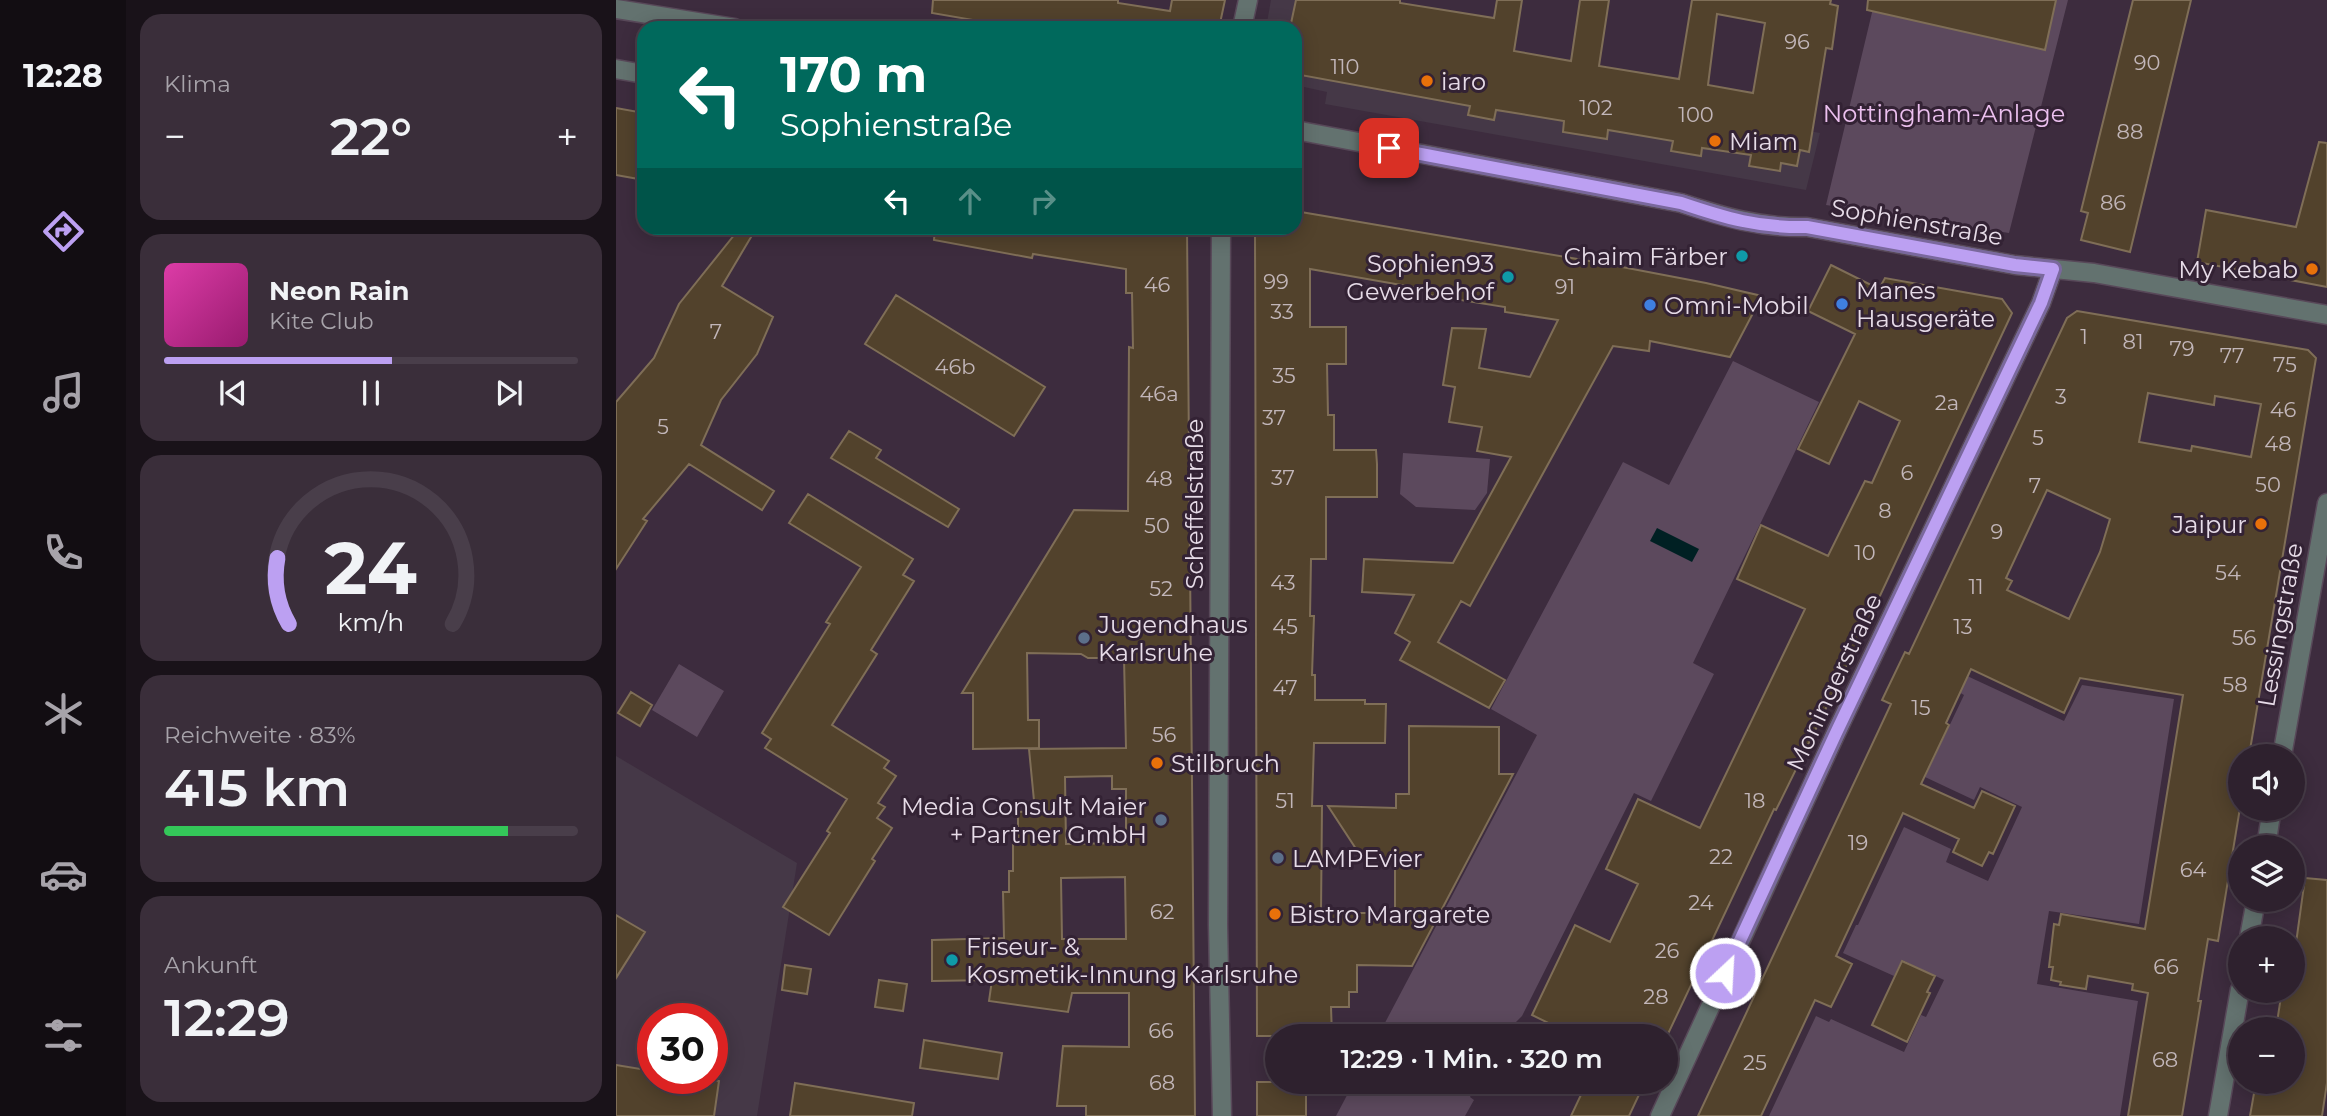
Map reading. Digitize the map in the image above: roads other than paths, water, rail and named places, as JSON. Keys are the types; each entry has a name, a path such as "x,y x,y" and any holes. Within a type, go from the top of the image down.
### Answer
{"street":[{"path":"1244,21 1248,0"},
{"path":"616,9 691,21"},
{"path":"616,69 637,73"},
{"name":"Sophienstraße","path":"1302,131 1681,203 1725,219 1781,228 1807,227 2015,265 2094,273 2327,315"},
{"name":"Scheffelstraße","path":"1221,235 1218,925 1222,1116"},
{"name":"Moningerstraße","path":"1660,1116 1836,733 2041,303 2053,269"},
{"name":"Lessingstraße","path":"2284,744 2327,503"},
{"path":"2217,1116 2237,1003"}],"place":[{"name":"iaro","path":"1427,81"},
{"name":"Miam","path":"1715,141"},
{"name":"Chaim Färber","path":"1742,256"},
{"name":"My Kebab","path":"2312,269"},
{"name":"Sophien93 Gewerbehof","path":"1508,277"},
{"name":"Manes Hausgeräte","path":"1842,304"},
{"name":"Omni-Mobil","path":"1650,305"},
{"name":"Jaipur","path":"2261,524"},
{"name":"Jugendhaus Karlsruhe","path":"1084,638"},
{"name":"Stilbruch","path":"1157,763"},
{"name":"Media Consult Maier + Partner GmbH","path":"1161,820"},
{"name":"LAMPEvier","path":"1278,858"},
{"name":"Bistro Margarete","path":"1275,914"},
{"name":"Friseur- & Kosmetik-Innung Karlsruhe","path":"952,960"}],"park label":[{"name":"Nottingham-Anlage","path":"1944,113"}]}
